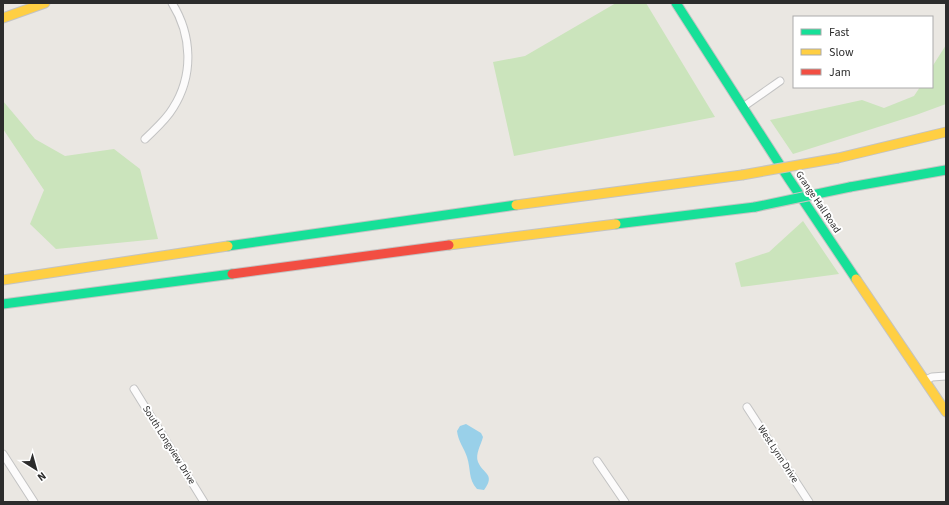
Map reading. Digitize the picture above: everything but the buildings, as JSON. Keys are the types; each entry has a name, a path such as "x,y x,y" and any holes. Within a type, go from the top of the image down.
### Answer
{"main road":[{"path":"3,18 45,3"},
{"name":"Grange Hall Road","path":"676,3 789,179 926,380 946,412"},
{"path":"892,146 946,126"},
{"path":"3,280 418,218 742,175 838,158 946,132"},
{"path":"3,304 364,256 755,207 946,169"}],"street":[{"path":"145,139 174,107 180,94 187,69 188,54 186,36 182,23 172,3"},
{"path":"743,107 780,81"},
{"path":"926,380 932,377 946,376"},
{"name":"South Longview Drive","path":"134,389 204,502"},
{"name":"West Lynn Drive","path":"747,407 809,502"},
{"path":"3,454 34,502"},
{"path":"597,461 625,502"}],"green space":[{"path":"616,3 646,3 715,117 514,156 493,62 525,56"},
{"path":"946,45 946,104 916,115 793,154 770,120 862,100 884,108 914,96 919,88 933,88 933,65"},
{"path":"3,101 35,139 65,156 114,149 140,169 158,239 56,249 30,224 44,190 3,129"},
{"path":"803,221 839,274 741,287 735,263 769,252"}],"water":[{"path":"466,424 481,433 483,437 477,459 480,466 489,477 489,481 484,490 477,489 472,481 467,457 458,435 457,431 460,426"}],"traffic: fast":[{"path":"676,3 789,179 856,279"},
{"path":"850,187 946,170"},
{"path":"755,207 850,187"},
{"path":"228,246 516,205"},
{"path":"616,224 755,207"},
{"path":"3,304 232,274"}],"traffic: slow":[{"path":"3,18 45,3"},
{"path":"838,158 946,132"},
{"path":"742,175 838,158"},
{"path":"516,205 742,175"},
{"path":"449,245 616,224"},
{"path":"3,280 228,246"},
{"path":"856,279 946,412"}],"traffic: jam":[{"path":"232,274 449,245"}]}
